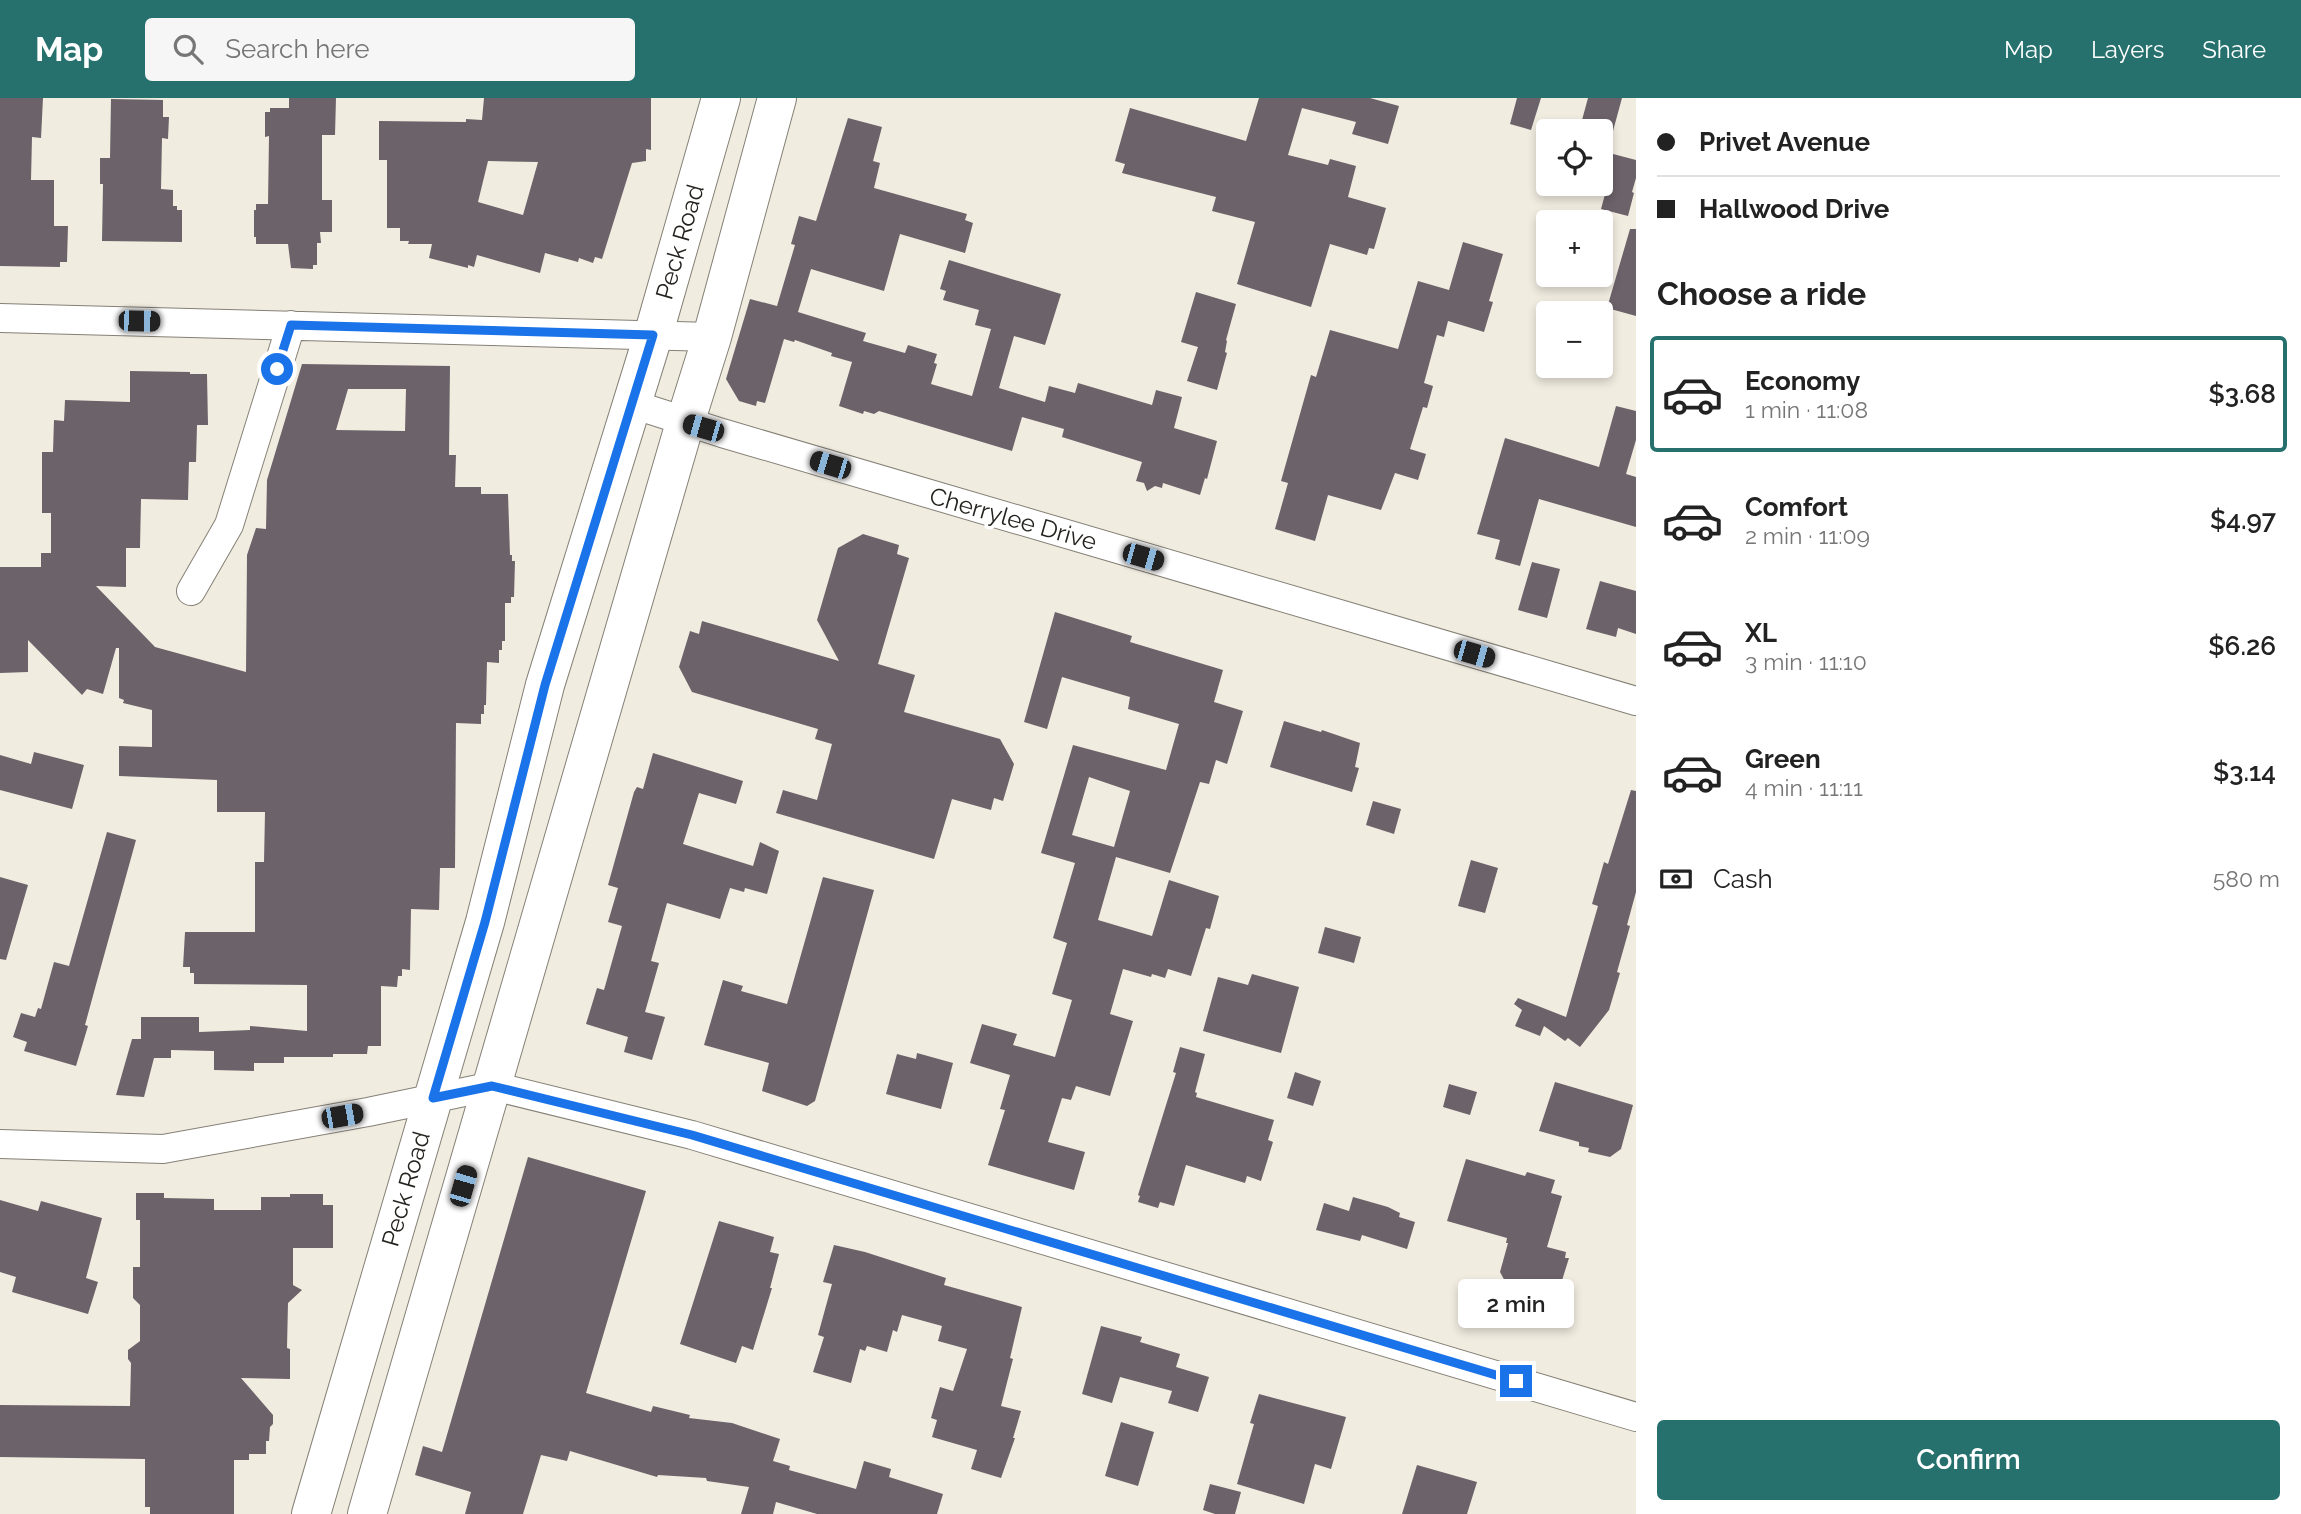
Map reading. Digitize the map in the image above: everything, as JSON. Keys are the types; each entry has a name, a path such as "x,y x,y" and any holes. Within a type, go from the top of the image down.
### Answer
{"main road":[{"name":"Peck Road","path":"311,1514 485,922 545,685 653,335 721,98"},
{"path":"367,1514 712,337 777,98"}],"street":[{"path":"0,318 712,337"},
{"path":"191,591 229,525 291,325"},
{"name":"Cherrylee Drive","path":"632,404 685,423 1636,701"},
{"path":"0,1144 163,1149 492,1086 692,1135 1636,1417"}],"building":[{"path":"0,98 43,98 41,138 32,137 31,180 54,180 54,226 68,226 67,262 60,262 60,267 0,266"},
{"path":"289,98 336,98 335,135 322,135 322,200 332,200 332,232 320,232 317,265 313,265 313,269 291,268 288,244 256,244 254,237 256,204 268,204 269,136 265,137 265,112 270,112 270,108 289,108"},
{"path":"484,98 651,98 651,150 646,149 646,161 632,163 602,259 595,257 593,263 579,258 578,262 545,253 540,273 477,255 474,267 468,265 468,268 429,258 432,244 408,244 409,241 400,241 400,228 387,228 387,160 379,160 379,121 482,120","holes":["488,161 538,162 523,215 478,202"]},
{"path":"1259,98 1370,98 1399,106 1388,144 1352,134 1356,122 1302,108 1288,155 1328,165 1330,159 1356,166 1348,197 1386,208 1374,249 1369,248 1367,255 1330,244 1311,307 1237,284 1255,222 1212,211 1216,197 1122,173 1125,164 1115,161 1130,108 1246,141"},
{"path":"1517,98 1541,98 1531,130 1510,124"},
{"path":"1588,98 1622,98 1613,131 1613,119 1582,119"},
{"path":"111,99 163,100 163,117 169,117 168,139 162,138 161,189 173,190 173,206 182,210 182,242 102,241 103,184 100,184 100,158 110,158"},
{"path":"848,118 882,127 873,161 880,163 874,188 967,214 965,220 973,223 965,253 900,234 884,291 811,269 798,312 866,333 863,341 905,353 908,345 937,354 931,384 972,396 991,329 975,325 979,310 943,300 946,291 940,289 949,260 1061,294 1045,345 1014,336 999,388 1045,402 1049,386 1075,393 1078,383 1152,405 1156,390 1182,397 1174,428 1217,441 1200,495 1163,483 1162,488 1155,486 1147,491 1144,483 1136,481 1142,462 1062,437 1064,429 1022,417 1012,451 879,411 874,414 864,411 863,414 839,406 852,362 795,340 784,339 765,403 757,401 756,406 739,401 726,379 750,299 777,306 795,245 791,244 799,216 816,221"},
{"path":"1613,154 1636,160 1634,193 1628,216 1601,209 1605,196 1613,196"},
{"path":"1630,229 1636,229 1636,316 1613,310 1613,301 1609,301"},
{"path":"1463,242 1503,254 1489,301 1493,302 1484,332 1448,321 1444,337 1437,335 1424,383 1433,386 1427,408 1423,407 1410,449 1426,454 1418,480 1395,473 1381,510 1328,495 1315,541 1275,529 1288,483 1281,481 1311,375 1316,377 1330,330 1398,349 1418,281 1449,290"},
{"path":"1196,292 1236,304 1217,390 1187,381 1198,347 1181,342"},
{"path":"302,364 450,366 449,455 456,455 455,487 481,487 481,494 508,494 510,555 512,561 515,561 514,597 511,597 511,603 505,603 505,641 502,641 502,650 499,650 499,663 487,662 486,705 484,714 481,714 481,724 456,723 455,868 440,868 439,910 411,909 410,970 402,969 397,987 381,986 381,1046 368,1046 367,1054 284,1057 284,1063 254,1063 254,1071 214,1070 214,1051 171,1050 171,1058 154,1058 144,1097 116,1095 132,1039 141,1039 141,1017 199,1017 199,1032 250,1030 250,1026 307,1031 307,985 194,984 194,973 190,973 190,967 183,967 185,932 255,932 255,862 264,862 265,812 217,812 217,780 119,776 119,746 152,747 152,710 123,703 124,700 119,698 119,648 116,648 103,694 87,689 82,695 28,640 28,672 0,673 0,567 41,567 41,553 51,553 51,513 42,513 42,452 53,452 54,420 64,421 65,400 130,402 130,371 207,374 208,425 197,425 196,462 189,462 188,500 141,499 140,548 126,548 126,587 96,586 155,647 246,672 247,555 256,528 266,529 267,480","holes":["348,389 406,389 405,431 336,430"]},
{"path":"1616,406 1636,411 1636,440 1626,474 1636,477 1636,527 1539,499 1520,566 1495,559 1500,540 1477,534 1505,438 1599,467"},
{"path":"863,534 899,545 897,554 909,558 878,664 915,675 904,712 1000,739 1014,764 1003,801 994,798 991,810 952,799 934,859 776,813 783,790 817,800 832,744 815,739 818,729 692,692 679,667 690,631 699,634 702,621 839,661 817,620 838,548"},
{"path":"1532,562 1560,569 1547,618 1518,610"},
{"path":"1600,581 1636,591 1636,634 1618,628 1616,637 1586,629"},
{"path":"1055,612 1132,636 1130,642 1223,670 1214,702 1243,711 1227,764 1216,760 1209,784 1200,782 1170,873 1116,857 1098,920 1152,936 1169,880 1219,896 1210,929 1206,928 1191,976 1168,969 1165,978 1152,974 1151,977 1123,969 1110,1014 1133,1021 1110,1096 1076,1086 1071,1100 1062,1098 1048,1142 1085,1152 1074,1190 988,1165 1005,1110 1000,1109 1010,1075 970,1063 982,1024 1017,1034 1013,1045 1055,1057 1072,1000 1052,994 1067,943 1053,938 1075,863 1041,853 1073,745 1166,770 1179,724 1128,709 1130,697 1062,677 1047,729 1024,722","holes":["1089,777 1130,791 1114,847 1072,835"]},
{"path":"1284,721 1360,743 1355,767 1359,768 1352,792 1270,767"},
{"path":"34,752 84,765 72,809 0,790 0,755 31,764"},
{"path":"653,753 743,781 736,804 699,793 683,844 753,866 760,842 779,851 767,894 745,888 744,892 730,888 720,919 667,903 651,961 659,963 645,1012 665,1017 652,1060 624,1052 628,1037 586,1024 597,988 604,990 622,926 608,922 618,888 608,885 634,792 637,787 643,789"},
{"path":"1631,790 1636,791 1636,892 1617,972 1620,973 1609,1010 1580,1047 1568,1038 1565,1041 1544,1026 1540,1036 1515,1026 1522,1010 1514,1004 1518,998 1566,1017 1598,906 1592,904 1604,862 1608,864"},
{"path":"1373,801 1401,809 1394,834 1366,825"},
{"path":"107,832 136,840 76,1066 24,1051 27,1042 13,1037 21,1013 35,1017 38,1008 41,1009 54,962 69,966"},
{"path":"1471,860 1498,868 1485,913 1458,906"},
{"path":"0,877 28,885 6,960 0,959"},
{"path":"823,877 874,890 815,1101 807,1106 762,1091 769,1063 704,1045 723,980 743,986 741,991 787,1004"},
{"path":"1325,927 1361,937 1354,963 1318,953"},
{"path":"1252,974 1299,987 1281,1053 1203,1031 1218,977 1248,985"},
{"path":"1180,1047 1205,1054 1196,1097 1274,1120 1268,1140 1273,1142 1261,1181 1247,1176 1245,1183 1186,1165 1174,1206 1160,1202 1158,1208 1138,1202 1138,1195 1176,1073 1173,1072"},
{"path":"917,1053 953,1063 941,1109 886,1094 897,1054 916,1059"},
{"path":"1295,1072 1321,1081 1313,1106 1287,1098"},
{"path":"1555,1082 1633,1105 1621,1149 1610,1157 1588,1152 1589,1148 1579,1146 1579,1142 1539,1131"},
{"path":"1449,1084 1477,1092 1470,1115 1443,1107"},
{"path":"528,1157 646,1191 586,1393 651,1412 653,1406 690,1415 689,1418 732,1423 780,1439 773,1461 790,1466 789,1470 856,1489 864,1461 891,1469 889,1477 943,1494 937,1514 817,1514 776,1502 773,1514 741,1514 749,1487 707,1481 706,1478 657,1477 570,1451 567,1461 541,1455 523,1514 465,1514 471,1492 415,1475 423,1446 442,1452"},
{"path":"1466,1159 1525,1176 1527,1172 1555,1180 1551,1193 1562,1196 1547,1247 1566,1252 1565,1258 1569,1258 1554,1306 1505,1292 1507,1285 1500,1272 1507,1238 1447,1221"},
{"path":"136,1193 164,1193 164,1198 214,1199 214,1210 261,1210 261,1197 290,1197 290,1194 323,1194 323,1205 333,1205 333,1248 293,1248 293,1285 302,1290 288,1303 287,1348 290,1349 290,1379 241,1378 273,1415 273,1424 270,1427 269,1441 266,1441 266,1454 249,1454 249,1460 234,1460 234,1514 150,1514 150,1507 145,1507 145,1459 0,1457 0,1405 130,1406 131,1363 128,1350 140,1341 140,1305 133,1298 133,1267 140,1267 140,1220 136,1220"},
{"path":"1353,1197 1388,1207 1400,1213 1399,1217 1415,1222 1407,1249 1362,1235 1360,1241 1316,1230 1324,1203 1349,1211"},
{"path":"0,1200 38,1211 41,1201 102,1218 86,1278 98,1282 88,1314 12,1292 16,1277 0,1272"},
{"path":"719,1221 774,1237 770,1252 779,1254 772,1288 753,1350 742,1346 736,1363 680,1344"},
{"path":"834,1245 946,1278 944,1285 1022,1307 1001,1406 1021,1411 1001,1478 971,1469 977,1450 932,1437 937,1420 931,1418 940,1387 953,1391 967,1349 938,1341 942,1326 902,1315 897,1332 893,1330 887,1352 867,1346 865,1351 860,1349 851,1383 813,1372 824,1337 818,1335 832,1284 823,1282"},
{"path":"1101,1326 1142,1337 1140,1342 1180,1354 1176,1367 1209,1377 1198,1412 1168,1403 1172,1391 1120,1377 1112,1403 1082,1394"},
{"path":"1259,1394 1346,1417 1331,1469 1315,1464 1304,1504 1237,1484 1254,1424 1250,1423"},
{"path":"1121,1422 1154,1432 1138,1486 1105,1476"},
{"path":"1417,1465 1477,1482 1467,1514 1402,1514"},
{"path":"1210,1484 1241,1492 1235,1514 1215,1514 1203,1510"}],"route":[{"path":"277,369 291,325 653,335 545,685 485,922 433,1098 492,1086 692,1135 1516,1381"}]}
